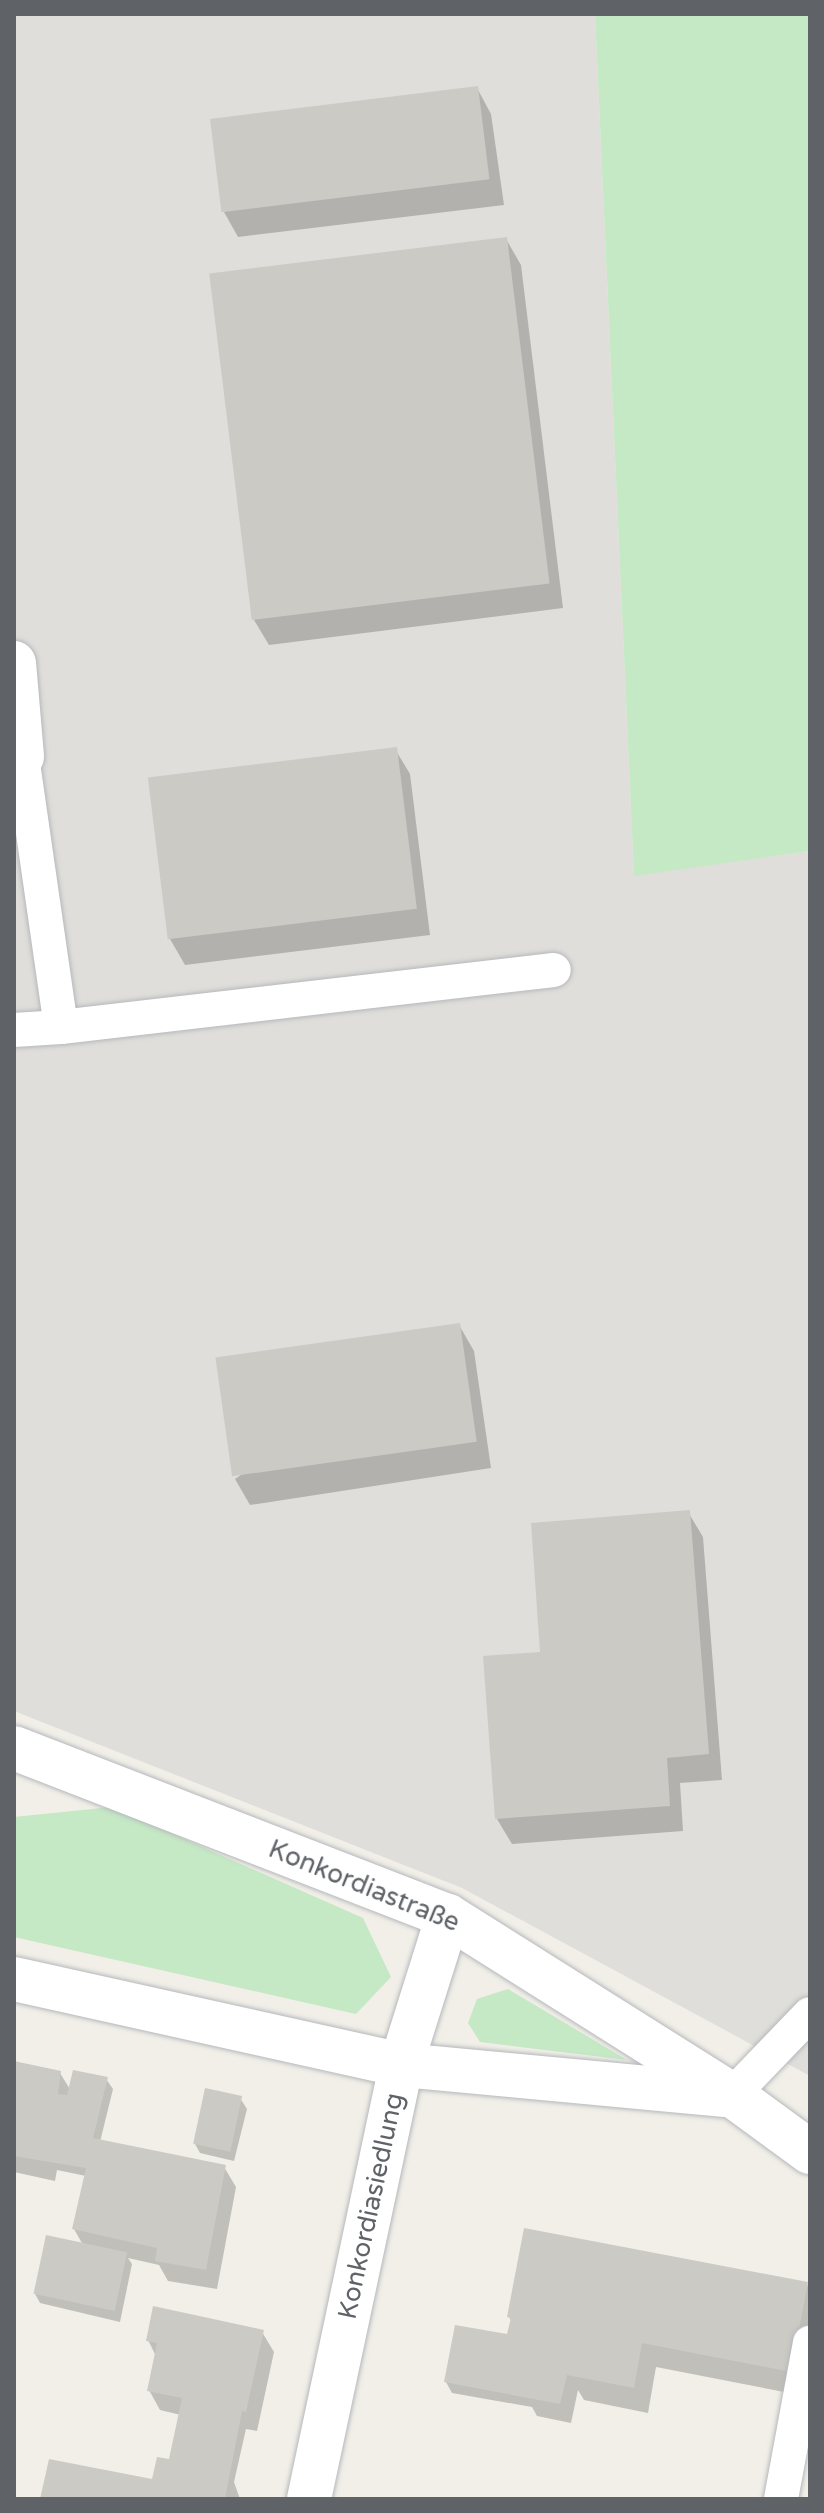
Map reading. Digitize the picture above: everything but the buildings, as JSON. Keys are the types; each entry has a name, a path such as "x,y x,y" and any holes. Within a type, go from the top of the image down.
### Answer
{"street":[{"path":"14,663 18,762"},
{"name":"Konkordiastraße","path":"14,1748 448,1916 732,2095 810,2152"},
{"name":"Konkordiasiedlung","path":"309,2499 401,2065 448,1916"},
{"path":"14,1979 401,2065 732,2095"}],"lane":[{"path":"18,762 61,1027"},
{"path":"14,1030 554,970"},
{"path":"732,2095 810,2014"},
{"path":"781,2499 810,2343"}],"shaded area":[{"path":"14,14 595,14 634,875 810,851 810,2076 462,1888 14,1711"}],"green space":[{"path":"595,14 810,14 810,851 634,876"},
{"path":"112,1807 363,1918 391,1977 356,2014 14,1937 14,1817"},
{"path":"508,1989 627,2060 480,2042 468,2023 477,1999"}]}
